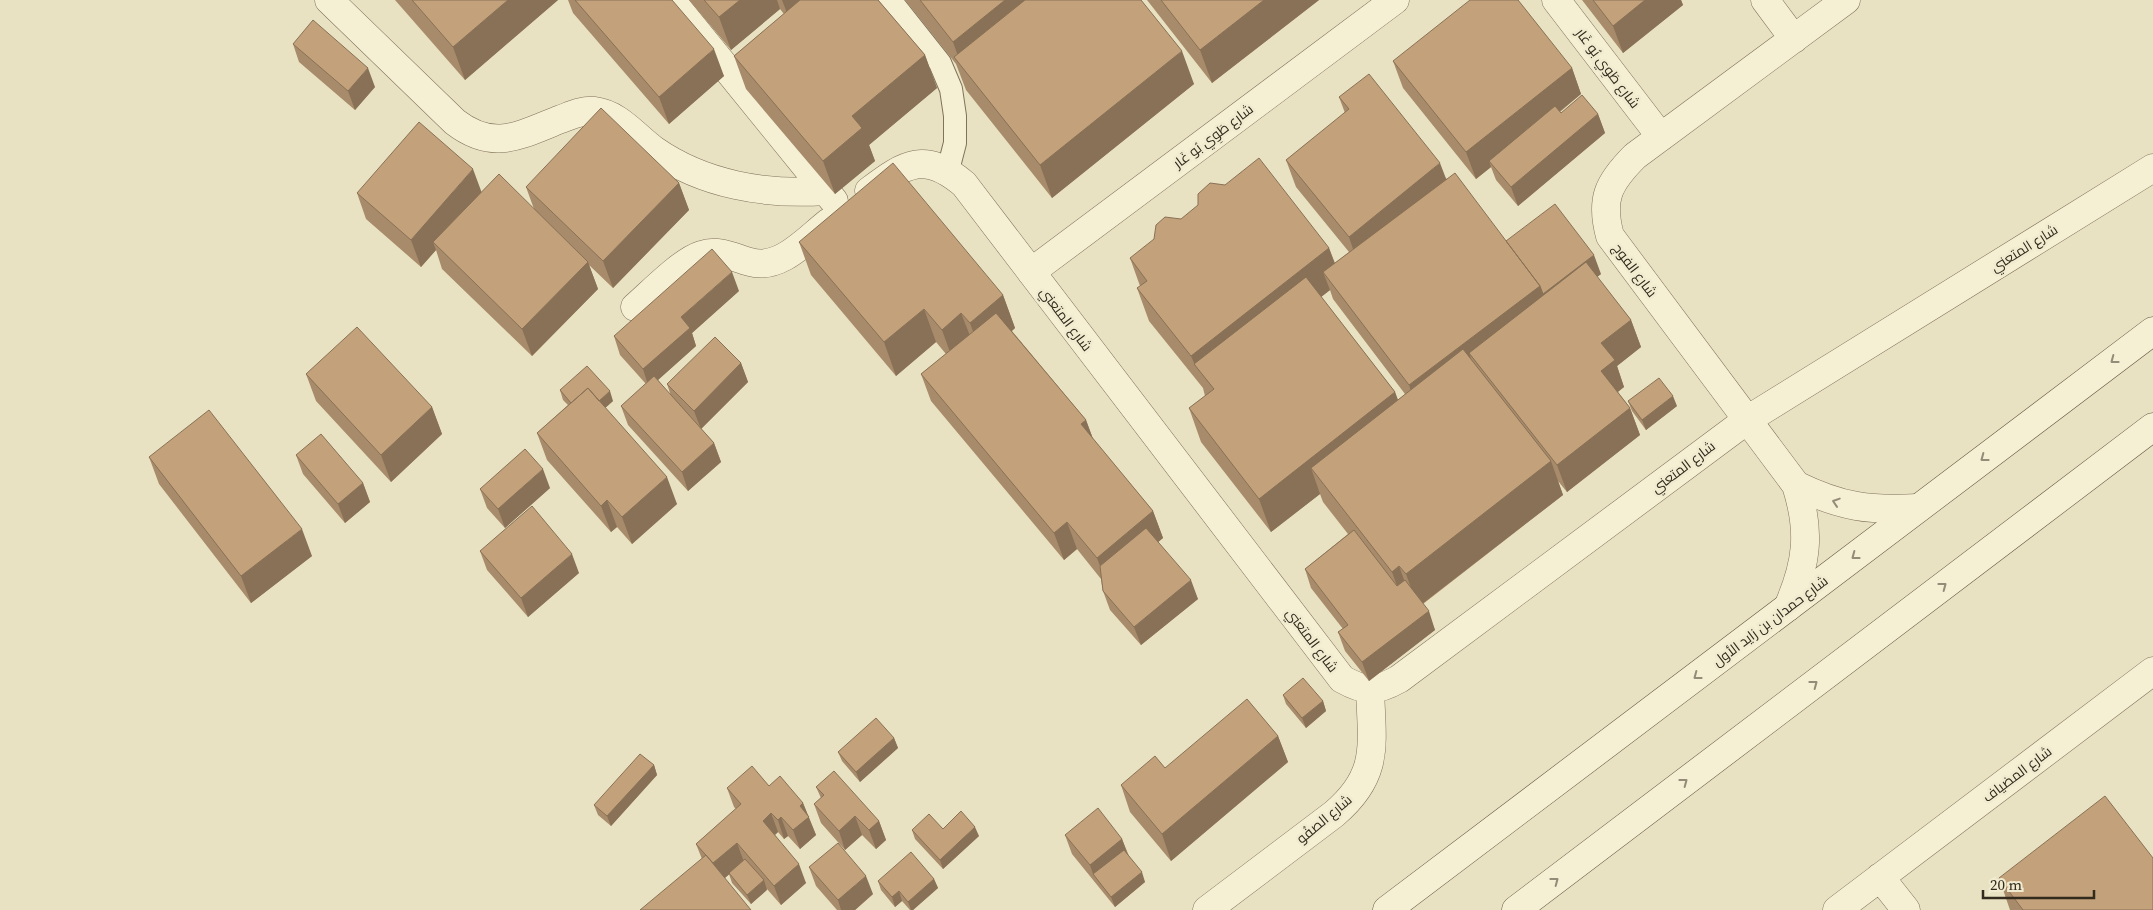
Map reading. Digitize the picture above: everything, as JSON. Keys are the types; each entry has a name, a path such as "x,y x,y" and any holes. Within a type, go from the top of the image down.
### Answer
{"street":[{"path":"329,0 455,122 467,131 480,137 498,140 515,136 578,112 593,111 606,114 668,158 707,177 769,191 798,193 825,191"},
{"path":"671,0 842,212"},
{"name":"شارع طَوِي بُو غَار","path":"1031,272 1396,0"},
{"name":"شارع طَوِي بُو غَار","path":"1556,0 1661,137"},
{"path":"1765,0 1794,39"},
{"name":"شارع الفوج","path":"1788,607 1798,584 1807,534 1804,510 1796,486 1610,236 1605,217 1607,195 1619,172 1635,156 1846,0"},
{"path":"635,307 687,262 699,255 713,252 727,253 751,263 775,262 786,256 889,176 908,166 930,164 948,170"},
{"name":"شارع المتعني","path":"948,170 964,184 1342,678 1355,687 1370,690 1383,688 1399,679 1747,420 2153,168"},
{"name":"شارع حمدان بن زايد الأول","path":"1387,910 2153,331"},
{"path":"1516,910 2153,428"},
{"path":"1796,486 1843,504 1868,509 1918,508"},
{"name":"شارع المضياف","path":"1837,910 2153,672"},
{"name":"شارع الصفُو","path":"1207,910 1334,814 1349,801 1362,785 1369,766 1372,747 1370,690"},
{"path":"1880,877 1906,910"}],"lane":[{"path":"890,0 940,63 951,89 955,116 955,144 948,170"}],"building":[{"path":"412,0 508,0 453,47"},
{"path":"575,0 672,0 714,49 659,97"},
{"path":"704,0 740,0 719,17"},
{"path":"800,0 878,0 925,55 852,116 862,128 823,161 734,56"},
{"path":"920,0 1005,0 953,42"},
{"path":"1025,0 1141,0 1182,51 1040,165 954,57"},
{"path":"1161,0 1264,0 1200,50"},
{"path":"1470,0 1518,0 1572,68 1466,152 1393,61"},
{"path":"1593,0 1645,0 1613,26"},
{"path":"313,20 368,68 348,91 293,44"},
{"path":"1369,74 1440,163 1349,237 1286,160 1349,109 1339,97"},
{"path":"1582,95 1598,114 1511,187 1489,161 1555,106 1561,113"},
{"path":"601,108 679,183 603,261 526,187"},
{"path":"419,122 473,169 411,240 357,193"},
{"path":"1259,158 1329,248 1191,356 1137,288 1147,281 1130,258 1154,239 1156,225 1165,217 1181,219 1198,205 1198,194 1210,183 1225,185"},
{"path":"893,163 1003,295 970,323 961,313 942,330 924,309 884,342 799,242"},
{"path":"1455,173 1540,286 1409,385 1323,272"},
{"path":"499,174 588,262 522,329 433,242"},
{"path":"1555,204 1594,255 1543,294 1540,286 1506,241"},
{"path":"712,249 732,272 681,317 690,328 643,369 614,336"},
{"path":"1586,262 1631,320 1601,343 1615,360 1601,371 1630,408 1557,465 1469,353"},
{"path":"1306,277 1395,392 1259,499 1189,408 1214,389 1194,364"},
{"path":"996,313 1086,420 1081,424 1153,511 1097,558 1067,522 1054,533 921,374"},
{"path":"357,327 432,407 381,455 306,374"},
{"path":"715,337 741,363 694,411 667,384"},
{"path":"1463,349 1551,461 1406,574 1399,566 1392,572 1311,468"},
{"path":"587,366 610,391 599,401 588,388 571,403 560,390"},
{"path":"654,376 714,443 682,472 621,406"},
{"path":"1659,378 1673,396 1642,420 1628,401"},
{"path":"588,388 667,477 622,517 607,500 601,506 537,433"},
{"path":"209,410 302,529 241,576 149,457"},
{"path":"321,434 363,483 338,504 296,455"},
{"path":"525,449 543,469 498,509 480,489"},
{"path":"532,506 572,554 521,598 480,551"},
{"path":"1146,528 1191,580 1134,627 1103,591 1100,566"},
{"path":"1354,530 1397,586 1405,580 1429,611 1362,662 1338,632 1348,625 1305,569"},
{"path":"1303,678 1323,701 1302,718 1283,695"},
{"path":"1247,699 1278,736 1162,834 1121,785 1155,756 1165,768"},
{"path":"876,718 894,738 856,772 838,752"},
{"path":"640,754 654,765 607,816 594,805"},
{"path":"752,766 769,786 780,776 803,803 800,806 809,817 793,830 781,817 778,820 771,813 763,821 799,864 774,886 737,843 713,863 696,844 741,804 727,788"},
{"path":"834,771 879,821 869,830 855,816 839,831 814,804 824,795 816,787"},
{"path":"2105,796 2153,858 2153,910 2023,910 1999,878"},
{"path":"1098,808 1122,839 1090,865 1065,835"},
{"path":"961,811 975,827 940,860 912,830 929,814 943,829"},
{"path":"838,843 866,876 838,900 809,867"},
{"path":"1124,850 1142,872 1111,897 1093,874"},
{"path":"911,852 934,879 908,902 899,891 892,897 878,881"},
{"path":"706,855 751,910 640,910"},
{"path":"745,859 764,880 747,895 729,873"}]}
